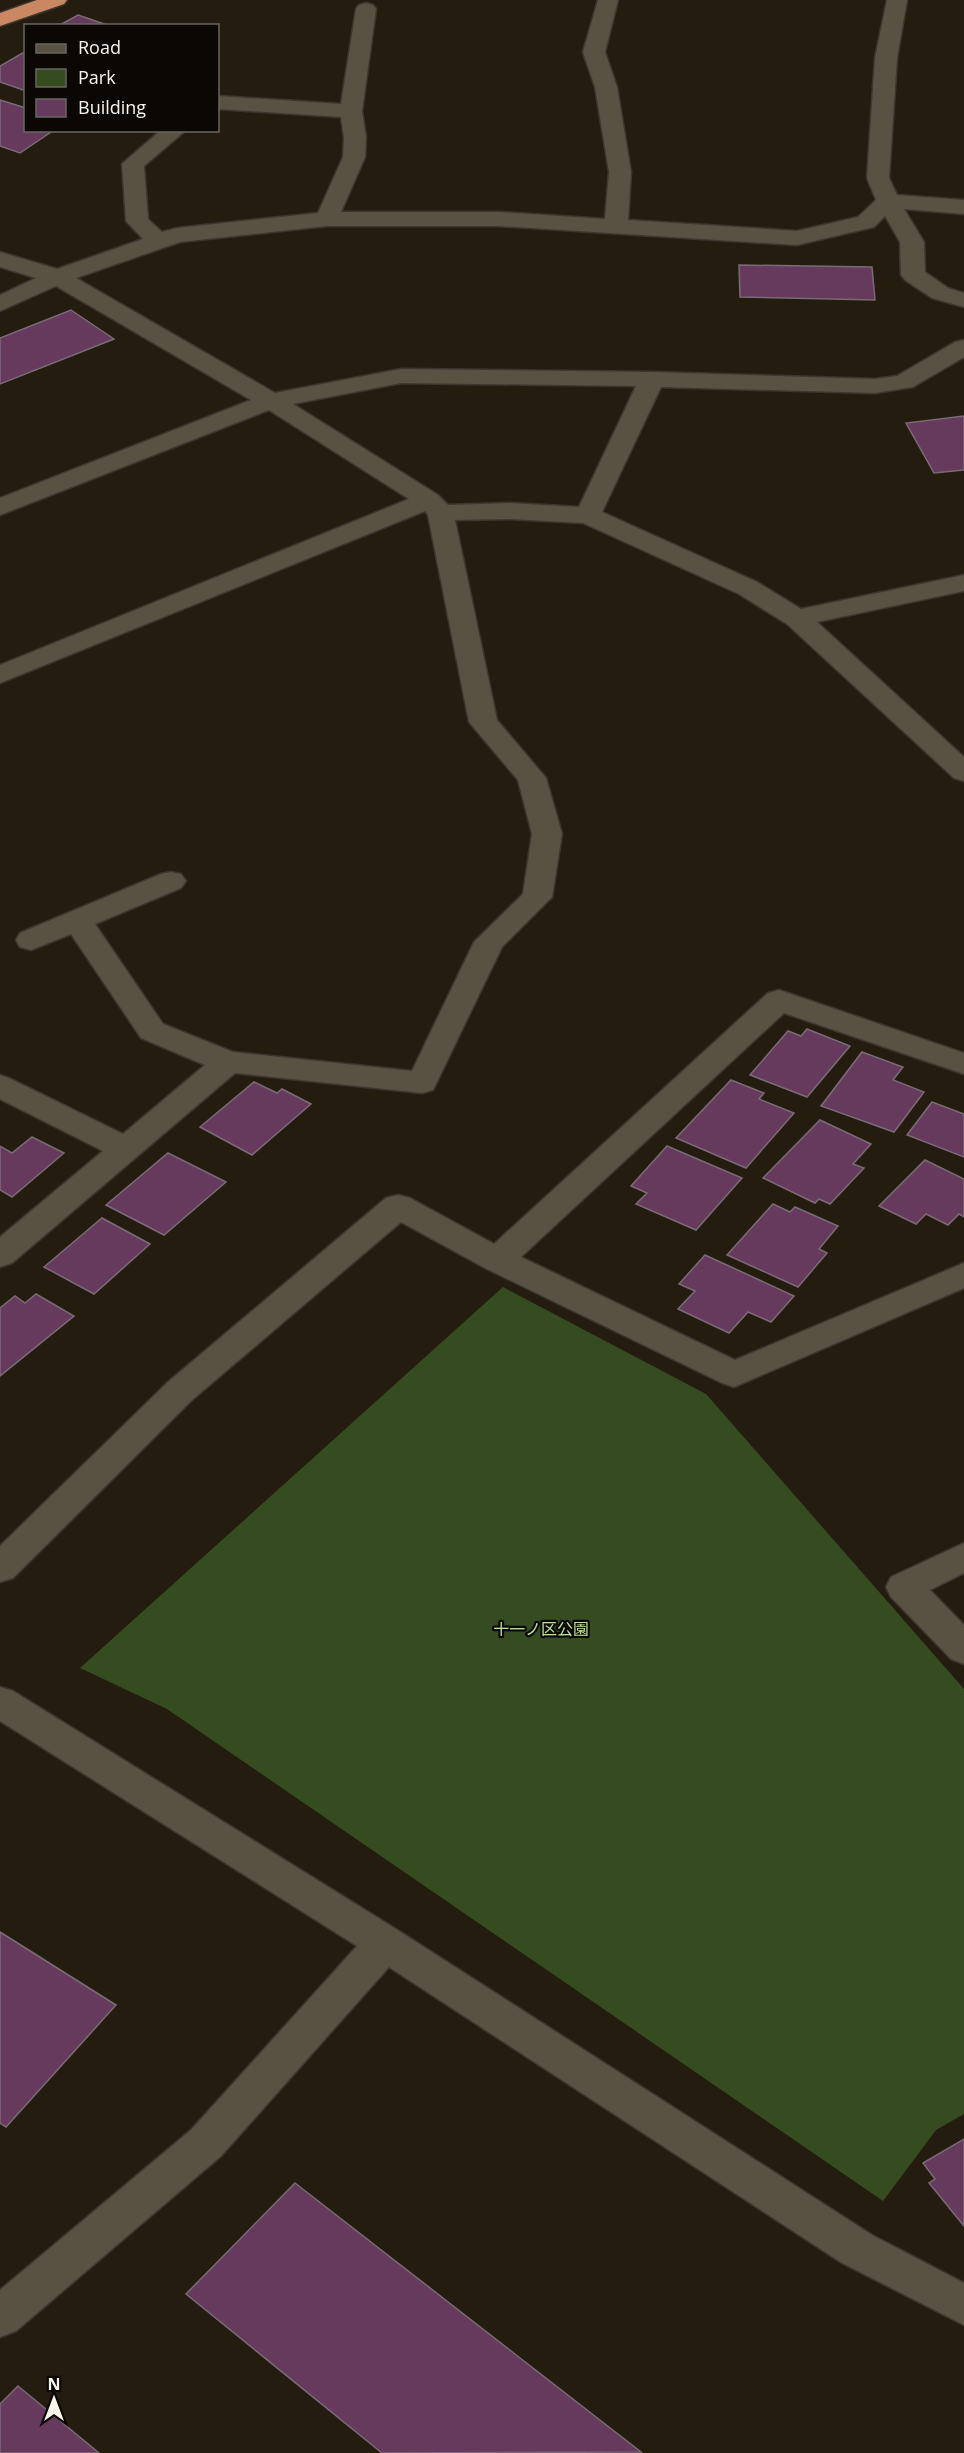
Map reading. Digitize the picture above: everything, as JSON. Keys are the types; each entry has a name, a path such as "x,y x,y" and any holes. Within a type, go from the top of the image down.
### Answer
{"highway":[{"path":"0,20 57,0"}],"street":[{"path":"608,0 594,52 606,87 620,172 616,225"},
{"path":"897,0 886,58 878,178 888,201 912,242 913,275 940,293 964,300"},
{"path":"327,219 354,157 355,138 351,111 366,9"},
{"path":"219,102 351,111"},
{"path":"157,240 137,221 133,164 173,132"},
{"path":"0,304 57,278 157,240 177,235 327,219 499,219 797,238 866,222 888,201 964,207"},
{"path":"0,259 57,278 271,401 435,507 483,722 532,778 548,834 537,897 489,942 422,1083 228,1062 152,1031 77,921"},
{"path":"0,507 271,401 401,376 652,379 875,386 904,382 964,347"},
{"path":"588,515 652,379"},
{"path":"0,675 435,507 588,515 748,588 797,618 964,772"},
{"path":"797,618 964,584"},
{"path":"31,940 171,881"},
{"path":"497,1260 779,1000 964,1064"},
{"path":"0,1256 124,1148 228,1062"},
{"path":"0,1086 124,1148"},
{"path":"0,1568 180,1391 398,1206 497,1260 734,1374 964,1275"},
{"path":"964,1557 904,1587 964,1649"},
{"path":"0,1702 386,1943 856,2249 964,2305"},
{"path":"0,2317 206,2142 386,1943"}],"green space":[{"name":"十一ノ区公園","path":"503,1287 706,1394 964,1689 964,2114 936,2130 883,2201 167,1709 80,1668"}],"building":[{"path":"78,15 104,24 62,24"},
{"path":"24,52 24,90 0,82 0,66"},
{"path":"0,100 24,107 24,132 51,132 20,153 0,146"},
{"path":"739,265 872,267 875,300 740,297"},
{"path":"71,310 114,339 0,384 0,338"},
{"path":"964,416 964,470 934,473 906,423"},
{"path":"807,1029 850,1046 807,1097 750,1075 788,1031 801,1036"},
{"path":"862,1052 903,1067 893,1080 924,1092 894,1132 821,1106"},
{"path":"731,1080 764,1093 759,1099 794,1113 746,1168 676,1138"},
{"path":"254,1082 277,1093 282,1089 311,1104 252,1155 200,1127"},
{"path":"932,1102 964,1114 964,1157 907,1135"},
{"path":"820,1120 871,1144 853,1164 864,1168 830,1204 819,1199 815,1203 763,1178"},
{"path":"32,1137 64,1153 12,1197 0,1190 0,1146 12,1153"},
{"path":"667,1146 742,1178 696,1230 636,1204 647,1193 631,1186"},
{"path":"168,1153 226,1182 164,1235 106,1205"},
{"path":"925,1160 964,1179 964,1217 959,1214 948,1225 926,1214 916,1224 879,1206"},
{"path":"773,1204 790,1212 795,1207 838,1226 819,1249 827,1253 798,1287 727,1255"},
{"path":"102,1218 150,1244 94,1294 44,1267"},
{"path":"705,1255 794,1296 771,1322 748,1312 729,1333 678,1309 695,1291 679,1284"},
{"path":"36,1294 74,1316 0,1376 0,1308 15,1296 25,1303"},
{"path":"0,1932 116,2005 6,2127 0,2123"},
{"path":"964,2139 964,2226 929,2183 935,2179 923,2163"},
{"path":"295,2183 641,2452 382,2453 186,2294"},
{"path":"18,2386 99,2453 0,2453 0,2404"}]}
